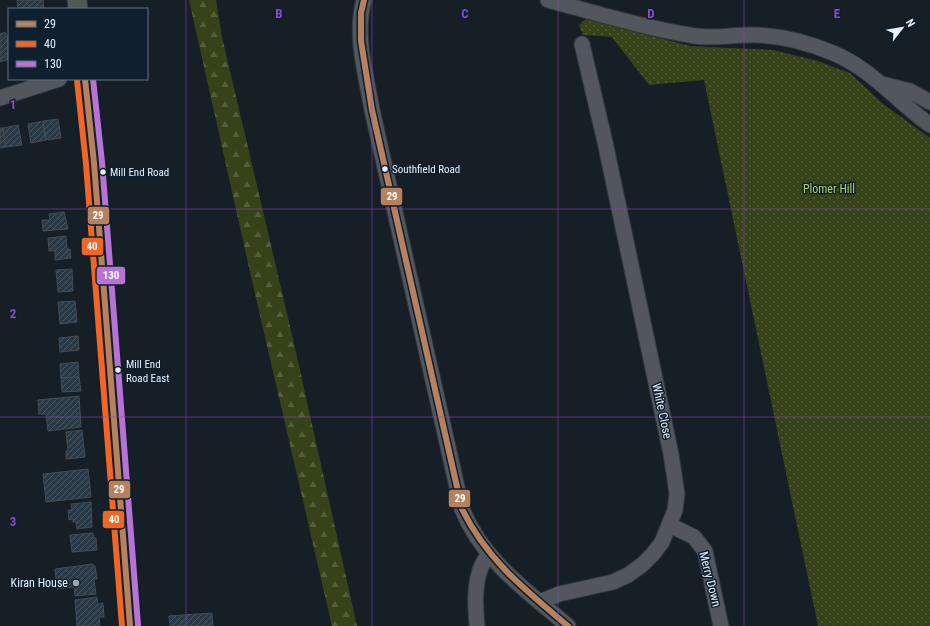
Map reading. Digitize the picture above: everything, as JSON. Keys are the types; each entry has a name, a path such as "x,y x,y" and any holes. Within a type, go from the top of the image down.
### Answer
{"main road":[{"path":"85,80 94,163 130,626"}],"street":[{"path":"364,0 360,13 362,53 372,110 462,509 469,525 488,555 568,626"},
{"path":"548,0 658,29 697,37 756,35 788,38 833,53 862,68 930,124"},
{"name":"White Close","path":"540,602 559,594 613,582 628,575 642,565 662,542 675,510 677,494 675,476 605,142 582,44"},
{"path":"0,98 56,80"},
{"path":"881,84 910,91 930,102"},
{"name":"Merry Down","path":"670,525 694,537 705,551 721,626"},
{"path":"477,626 476,613 478,574 482,562 488,555"}],"green space":[{"path":"189,0 216,0 222,37 293,339 357,626 332,626"},
{"name":"Plomer Hill","path":"586,19 690,46 773,50 818,61 850,73 882,103 930,138 930,626 818,626 704,80 649,85 612,37 583,35 579,25"}],"building":[{"path":"17,0 43,0 44,8 18,8"},
{"path":"5,32 8,39 8,59 0,62 0,34"},
{"path":"58,119 61,138 46,140 43,121"},
{"path":"43,121 46,140 31,143 28,124"},
{"path":"18,125 22,145 6,147 3,128"},
{"path":"0,128 3,128 6,147 0,148"},
{"path":"64,212 68,229 43,231 42,220 50,220 49,214"},
{"path":"66,236 67,249 70,249 71,258 55,260 55,251 49,251 48,238"},
{"path":"72,269 73,291 58,292 56,270"},
{"path":"75,301 77,322 60,324 58,302"},
{"path":"78,336 79,350 60,352 59,338"},
{"path":"78,362 79,377 61,378 60,364"},
{"path":"79,377 81,391 62,392 61,378"},
{"path":"79,396 81,427 48,431 46,414 39,414 38,400"},
{"path":"82,430 85,457 66,459 66,451 68,451 66,432"},
{"path":"88,469 91,497 46,502 43,474"},
{"path":"91,502 92,527 77,529 76,522 73,522 73,519 69,520 68,510 72,510 71,504"},
{"path":"93,533 94,538 96,538 97,550 72,552 70,535"},
{"name":"Kiran House","path":"93,564 93,566 95,566 97,579 94,579 96,594 75,596 74,587 57,589 55,569"},
{"path":"97,597 98,604 103,603 104,617 99,617 100,626 77,626 75,600"},
{"path":"212,613 213,626 170,626 169,616"}],"transit line":[{"name":"29","path":"364,0 361,13 361,41 372,110 462,509 483,544 495,559 522,587 568,626"},
{"name":"40","path":"77,80 86,164 122,626"},
{"name":"29","path":"85,80 94,163 130,626"},
{"name":"130","path":"93,80 102,162 138,625"}],"place":[{"name":"Southfield Road","path":"385,169"},
{"name":"Mill End Road","path":"103,172"},
{"name":"Mill End Road East","path":"118,370"},
{"name":"Kiran House","path":"76,583"}]}
